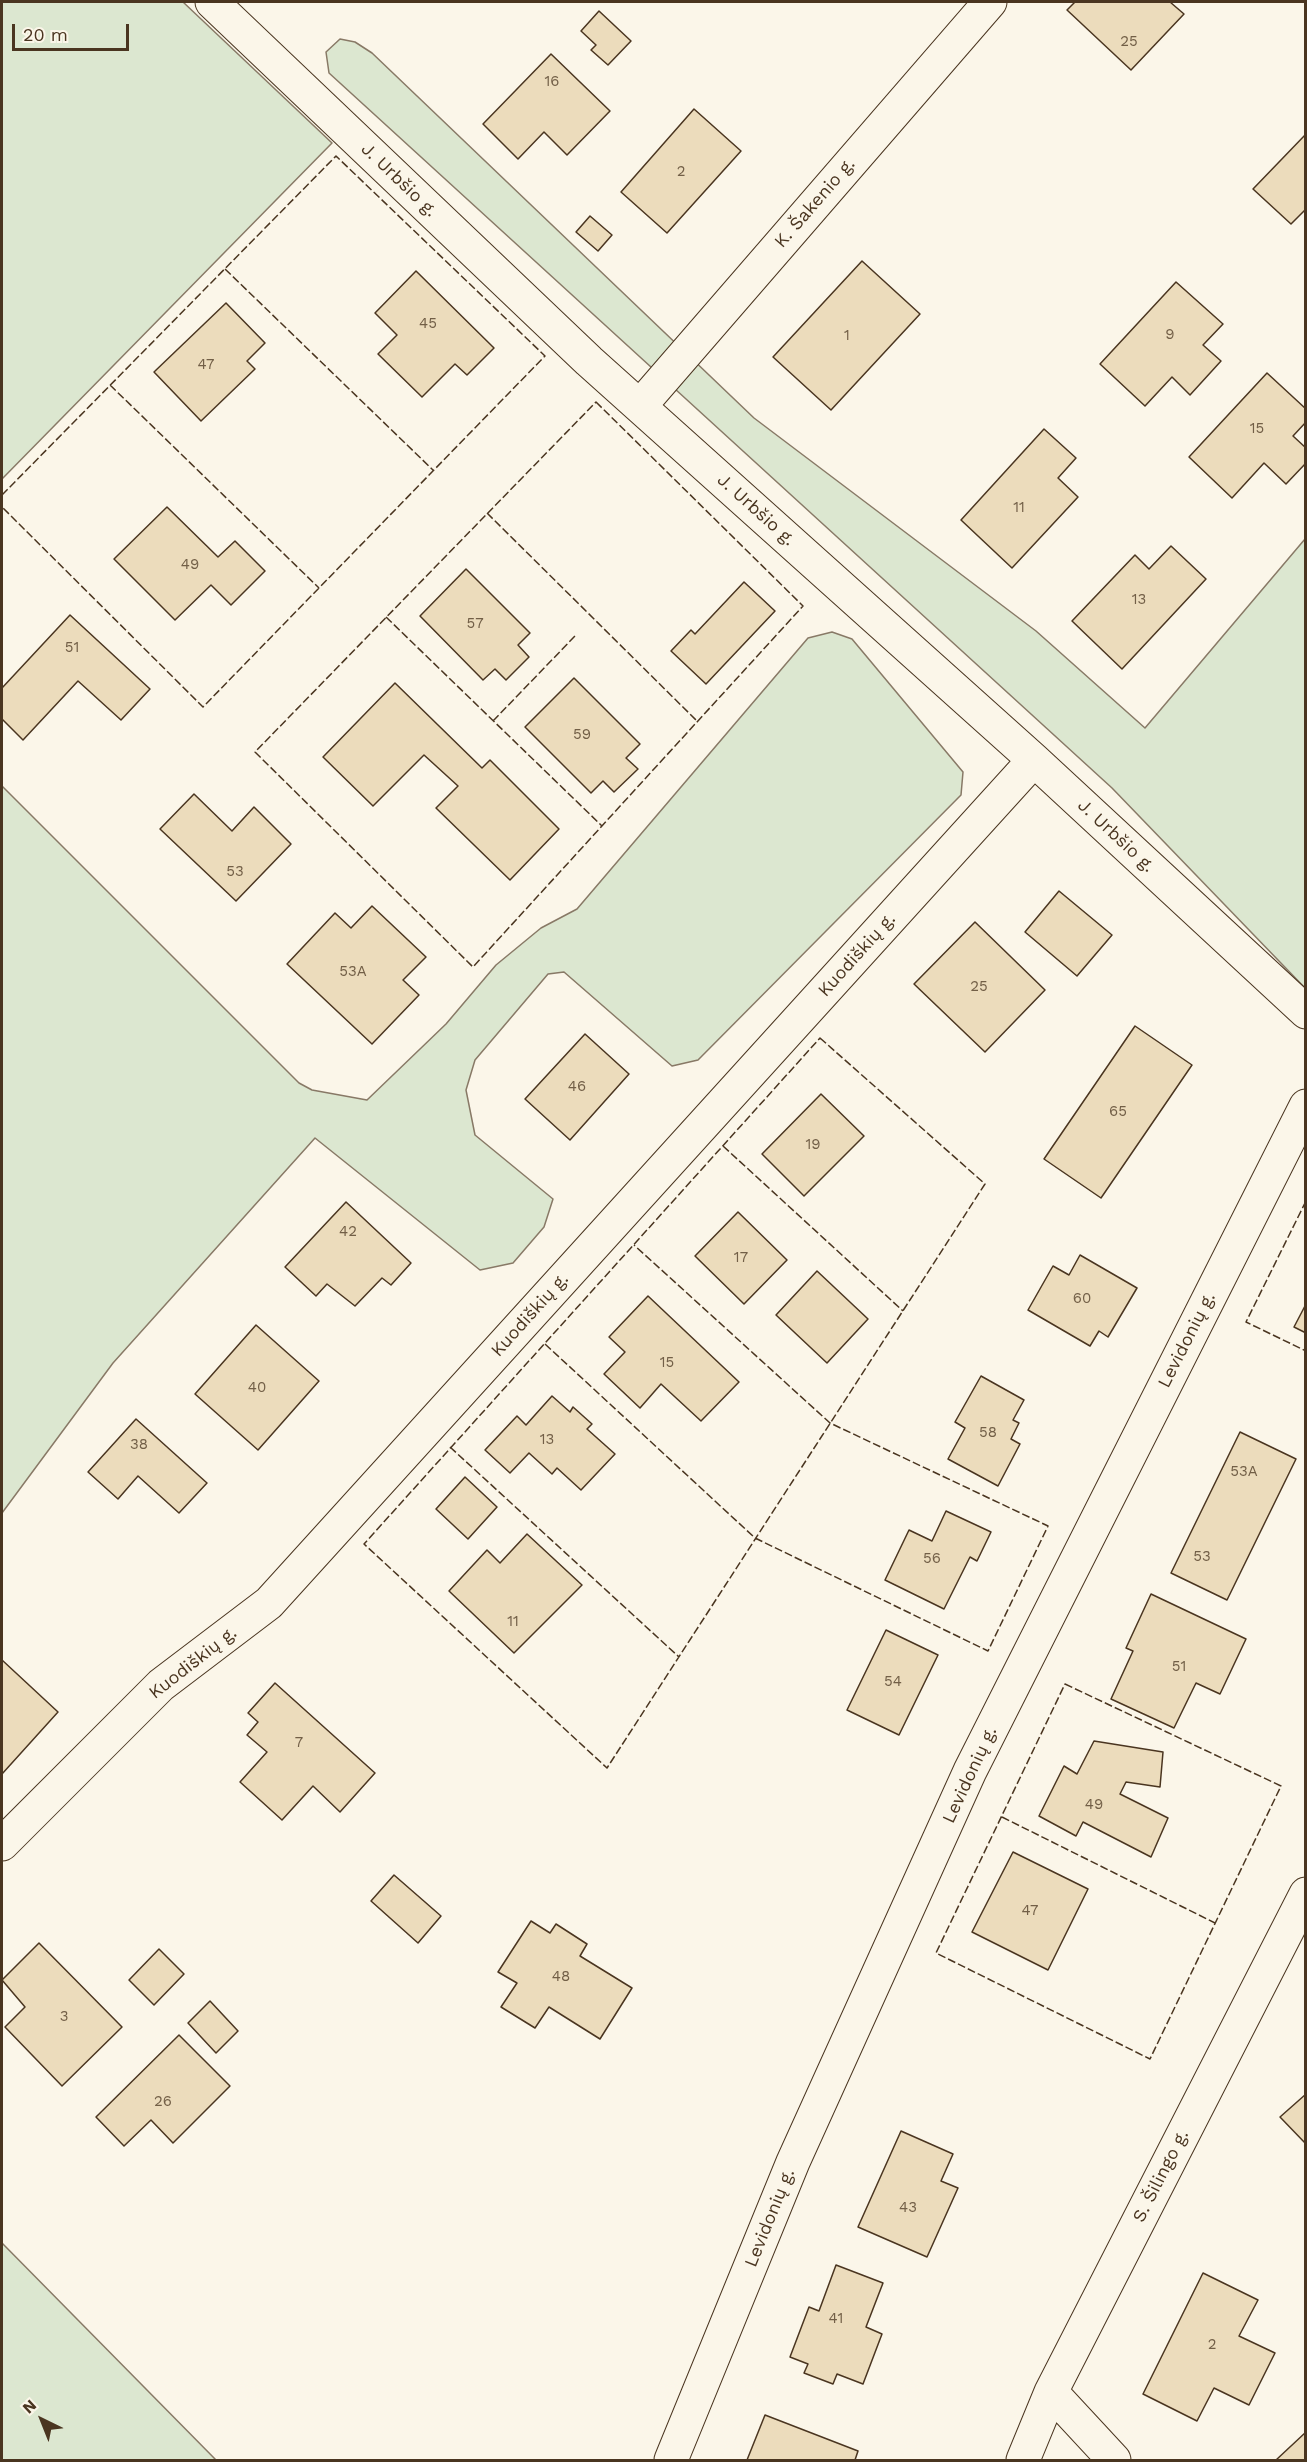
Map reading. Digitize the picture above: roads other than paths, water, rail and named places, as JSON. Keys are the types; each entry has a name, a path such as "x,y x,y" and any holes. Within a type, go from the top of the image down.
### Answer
{"street":[{"name":"J. Urbšio g.","path":"212,2 589,361 1034,760 1305,1012"},
{"name":"K. Šakenio g.","path":"640,406 990,2"},
{"name":"Kuodiškių g.","path":"2,1845 160,1685 269,1603 1034,760"},
{"name":"Levidonių g.","path":"671,2460 793,2162 970,1771 1305,1106"},
{"name":"S. Šilingo g.","path":"1023,2460 1051,2392 1305,1894"},
{"path":"1051,2392 1114,2460"}]}
